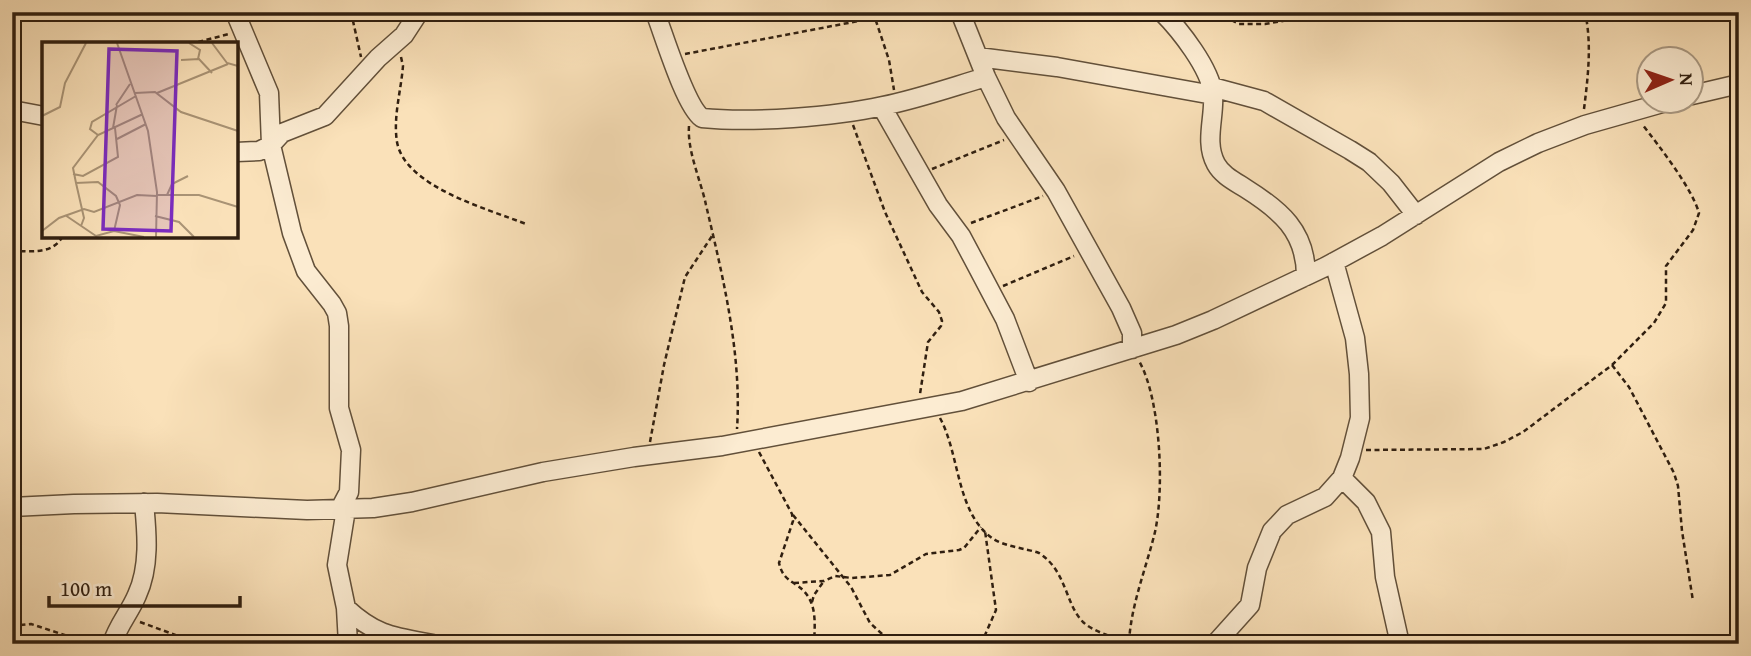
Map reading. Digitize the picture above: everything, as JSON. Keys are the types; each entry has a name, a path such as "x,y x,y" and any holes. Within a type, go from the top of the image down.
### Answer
{"street":[{"path":"235,12 268,93 271,145 292,233 306,271 337,313 339,408 351,450 349,492 343,509 337,565 346,608 348,644"},
{"path":"238,152 259,151 271,145 282,133 325,116 378,58 395,45 413,25 419,12"},
{"path":"655,12 698,116 708,119 848,111 890,104 986,78"},
{"path":"960,12 986,78 1006,118 1056,191 1121,307 1132,333 1132,349"},
{"path":"1162,12 1204,68 1212,91 1211,149 1216,165 1225,175 1290,222 1306,259 1306,275"},
{"path":"978,57 1057,67 1264,101 1369,162 1391,183 1416,215"},
{"path":"1706,92 1739,84"},
{"path":"890,104 919,174 991,291 1005,319 1029,382"},
{"path":"12,110 42,116"},
{"path":"12,508 74,503 144,503 307,510 412,502 543,472 744,442 962,401 1132,349 1213,320 1334,262 1416,215 1499,162 1581,126 1636,110"},
{"path":"1215,644 1250,605 1257,568 1272,531 1287,515 1325,497 1342,478 1353,450 1360,418 1359,374 1355,338 1334,262"},
{"path":"1342,478 1366,502 1381,532 1385,577 1399,644"},
{"path":"112,644 143,580 148,540 144,503"},
{"path":"346,608 385,635 433,644"}],"path":[{"path":"351,12 364,74"},
{"path":"873,12 889,60 890,104"},
{"path":"671,56 906,12"},
{"path":"1175,12 1219,14 1240,24 1265,24 1335,12"},
{"path":"1581,126 1589,49 1585,12"},
{"path":"197,42 242,30"},
{"path":"395,45 403,66 396,132 399,151 404,161 424,179 458,198 526,224"},
{"path":"848,111 885,212 922,292 939,312 942,321 928,342 920,393 909,411"},
{"path":"1353,450 1484,449 1504,442 1523,432 1612,365 1654,323 1667,296 1666,266 1693,230 1699,213 1669,159 1632,111"},
{"path":"698,116 690,123 689,130 727,306 744,442 792,514 807,529 851,587 870,623 893,644"},
{"path":"919,174 1017,134"},
{"path":"955,229 1056,191"},
{"path":"647,455 685,276 712,236"},
{"path":"12,251 51,249 57,246 62,238"},
{"path":"991,291 1090,249"},
{"path":"934,406 948,432 965,495 981,527 993,539 1045,556 1062,579 1077,613 1084,622 1129,643 1159,508 1158,442 1154,406 1147,374 1132,349"},
{"path":"1612,365 1629,387 1674,472 1693,601"},
{"path":"792,514 793,521 779,563 784,576 812,602"},
{"path":"814,644 815,615 812,602 824,581 830,577 890,575 926,554 959,551 981,527"},
{"path":"981,644 996,610 985,531"},
{"path":"794,583 824,581"},
{"path":"123,619 145,623 200,644"},
{"path":"12,626 31,624 92,644"}]}
